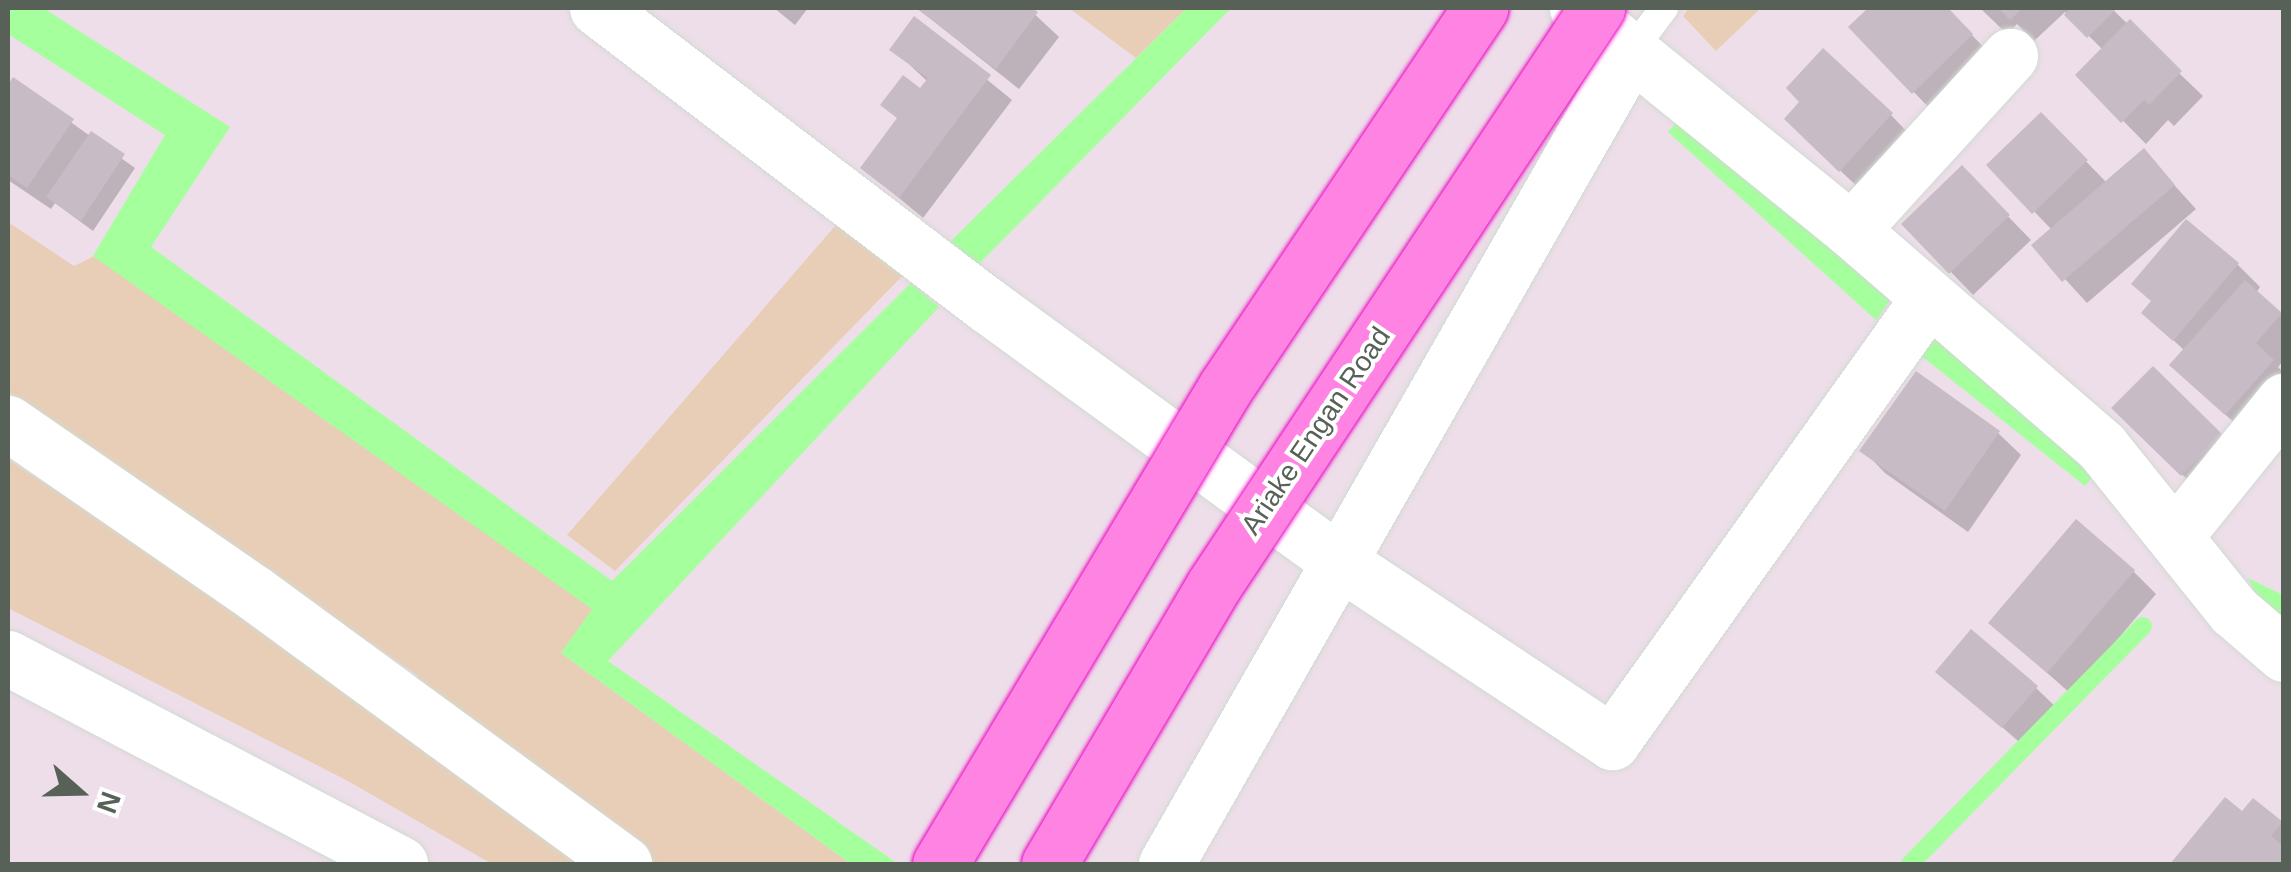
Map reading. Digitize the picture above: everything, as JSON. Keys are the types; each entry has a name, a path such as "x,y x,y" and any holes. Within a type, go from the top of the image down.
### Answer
{"highway":[{"path":"940,864 1225,388 1480,8"},
{"name":"Ariake Engan Road","path":"1049,864 1214,584 1597,8"}],"street":[{"path":"597,8 987,305 1337,560 1612,742 1927,300"},
{"path":"1577,8 1851,230 1927,300 2102,446 2234,611 2284,654"},
{"path":"1166,864 1631,52"},
{"path":"1851,230 2010,56"},
{"path":"2174,536 2284,401"},
{"path":"8,423 253,592 624,864"},
{"path":"8,658 400,864"}],"lane":[{"path":"1631,52 1664,8"}],"shaded area":[{"path":"8,8 43,8 230,127 151,247 612,581 911,283 939,307 608,661 898,864 851,864 561,653 592,609 93,256 165,135 8,34"},
{"path":"1069,8 1187,8 1136,58"},
{"path":"1187,8 1231,8 977,266 950,242"},
{"path":"1689,8 1761,8 1716,51 1683,16"},
{"path":"1682,116 1891,299 1876,320 1668,132"},
{"path":"842,218 909,269 615,571 567,535"},
{"path":"8,222 74,266 94,256 593,609 561,653 851,864 492,864 348,781 8,608 8,459 241,611 390,722 418,676 8,392"},
{"path":"1935,337 2094,475 2085,486 1919,354"},
{"path":"2248,578 2283,595 2283,616 2259,602"}],"building":[{"path":"916,8 1032,8 1038,12 996,69"},
{"path":"1868,8 1948,8 1973,34 1912,94 1848,27"},
{"path":"1998,8 2023,8 2010,20"},
{"path":"2071,8 2117,8 2087,38 2064,15"},
{"path":"914,16 991,75 899,198 860,168 897,118 880,105 903,75 920,88 928,78 889,50"},
{"path":"2130,19 2182,71 2149,105 2144,100 2121,123 2075,75"},
{"path":"1823,48 1893,113 1839,172 1784,119 1799,102 1786,88"},
{"path":"13,77 74,119 27,188 8,175 8,85"},
{"path":"2041,112 2088,160 2032,214 1986,165"},
{"path":"91,131 125,154 81,221 46,197"},
{"path":"2144,148 2175,185 2062,282 2031,245"},
{"path":"1962,165 2010,215 1949,274 1901,224"},
{"path":"2186,219 2239,263 2173,341 2141,313 2151,301 2131,284"},
{"path":"2245,280 2282,313 2256,343 2274,360 2225,415 2169,365"},
{"path":"2153,366 2222,434 2181,476 2111,408"},
{"path":"1916,371 2000,431 1945,511 1859,451"},
{"path":"2076,519 2135,570 2047,673 1988,623"},
{"path":"1971,629 2038,686 2002,728 1935,672"},
{"path":"2225,797 2242,811 2253,798 2283,822 2271,836 2284,846 2284,864 2170,864"}],"waterway":[{"path":"1910,864 2143,626"}]}
